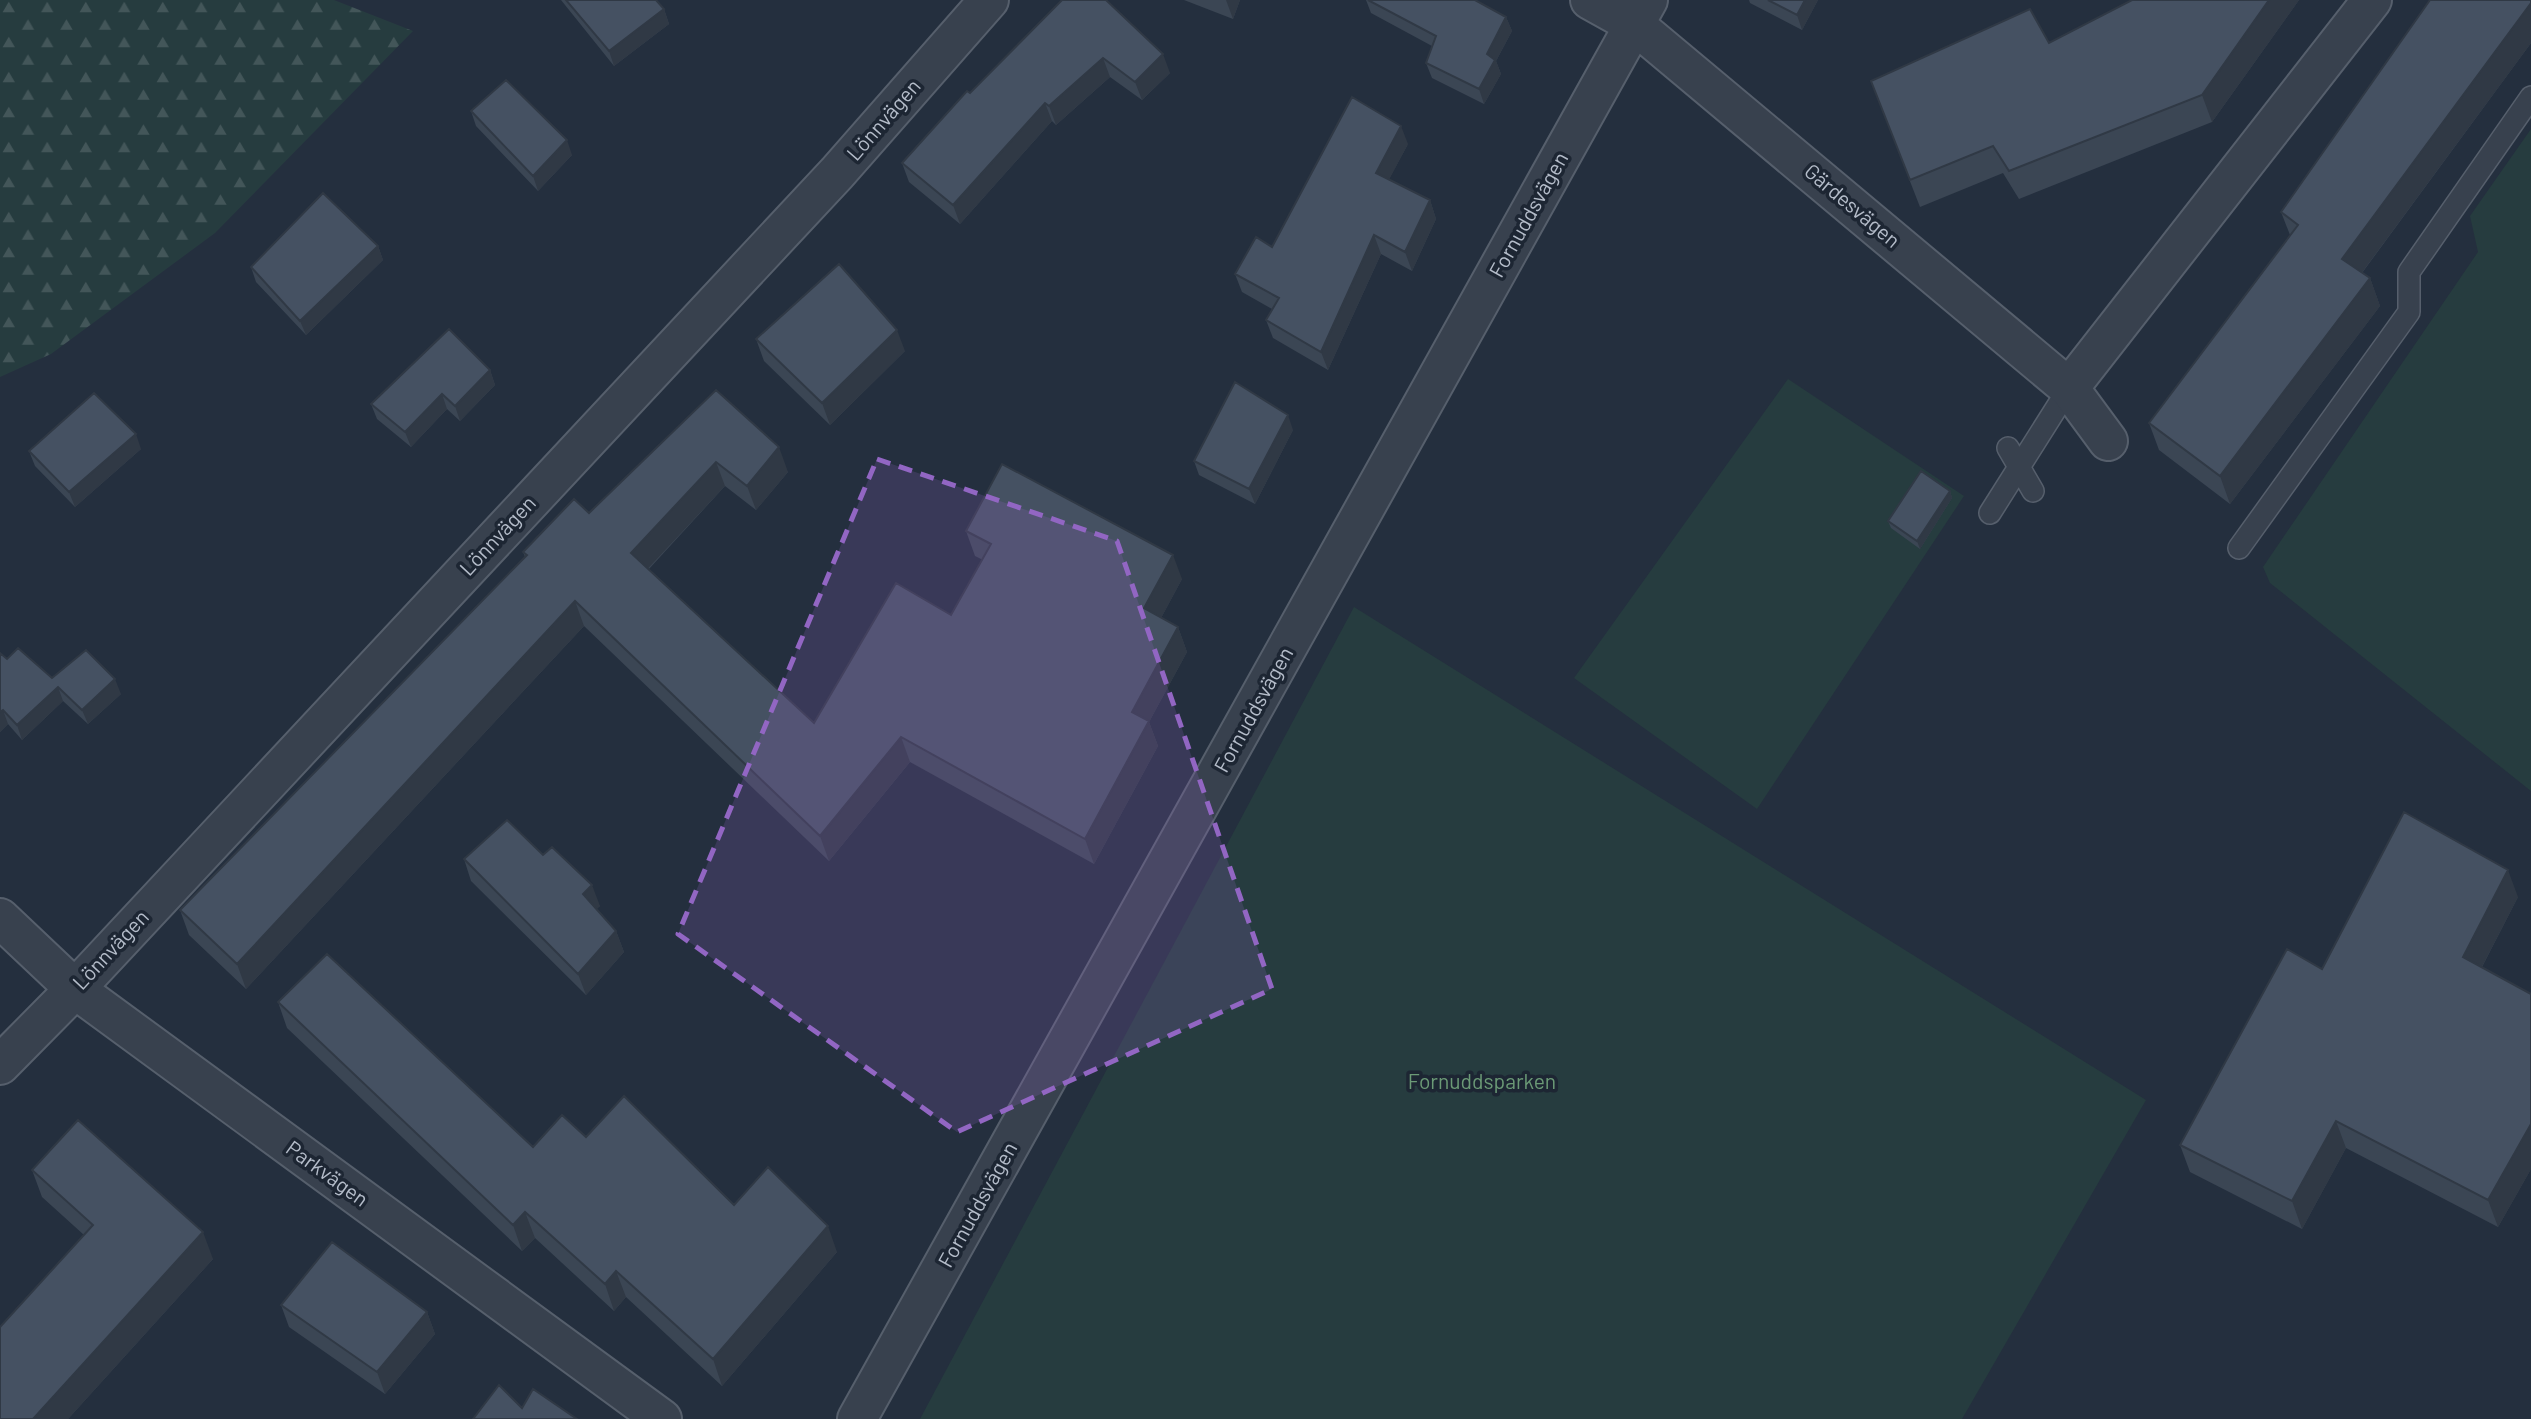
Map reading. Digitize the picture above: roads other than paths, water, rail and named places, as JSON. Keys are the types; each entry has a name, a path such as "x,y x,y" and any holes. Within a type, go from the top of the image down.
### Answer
{"street":[{"name":"Lönnvägen","path":"0,1065 75,989 837,173 989,0"},
{"name":"Gärdesvägen","path":"1590,0 1642,12 2069,388 2108,441"},
{"path":"2069,388 2372,0"},
{"name":"Fornuddsvägen","path":"866,1415 1642,12"},
{"name":"Parkvägen","path":"0,918 75,989 662,1419"}],"lane":[{"path":"2239,548 2409,312 2409,272 2531,97"},
{"path":"1990,513 2014,456 2069,388"},
{"path":"2014,456 2033,491"}],"park label":[{"name":"Fornuddsparken","path":"1482,1082"}]}
